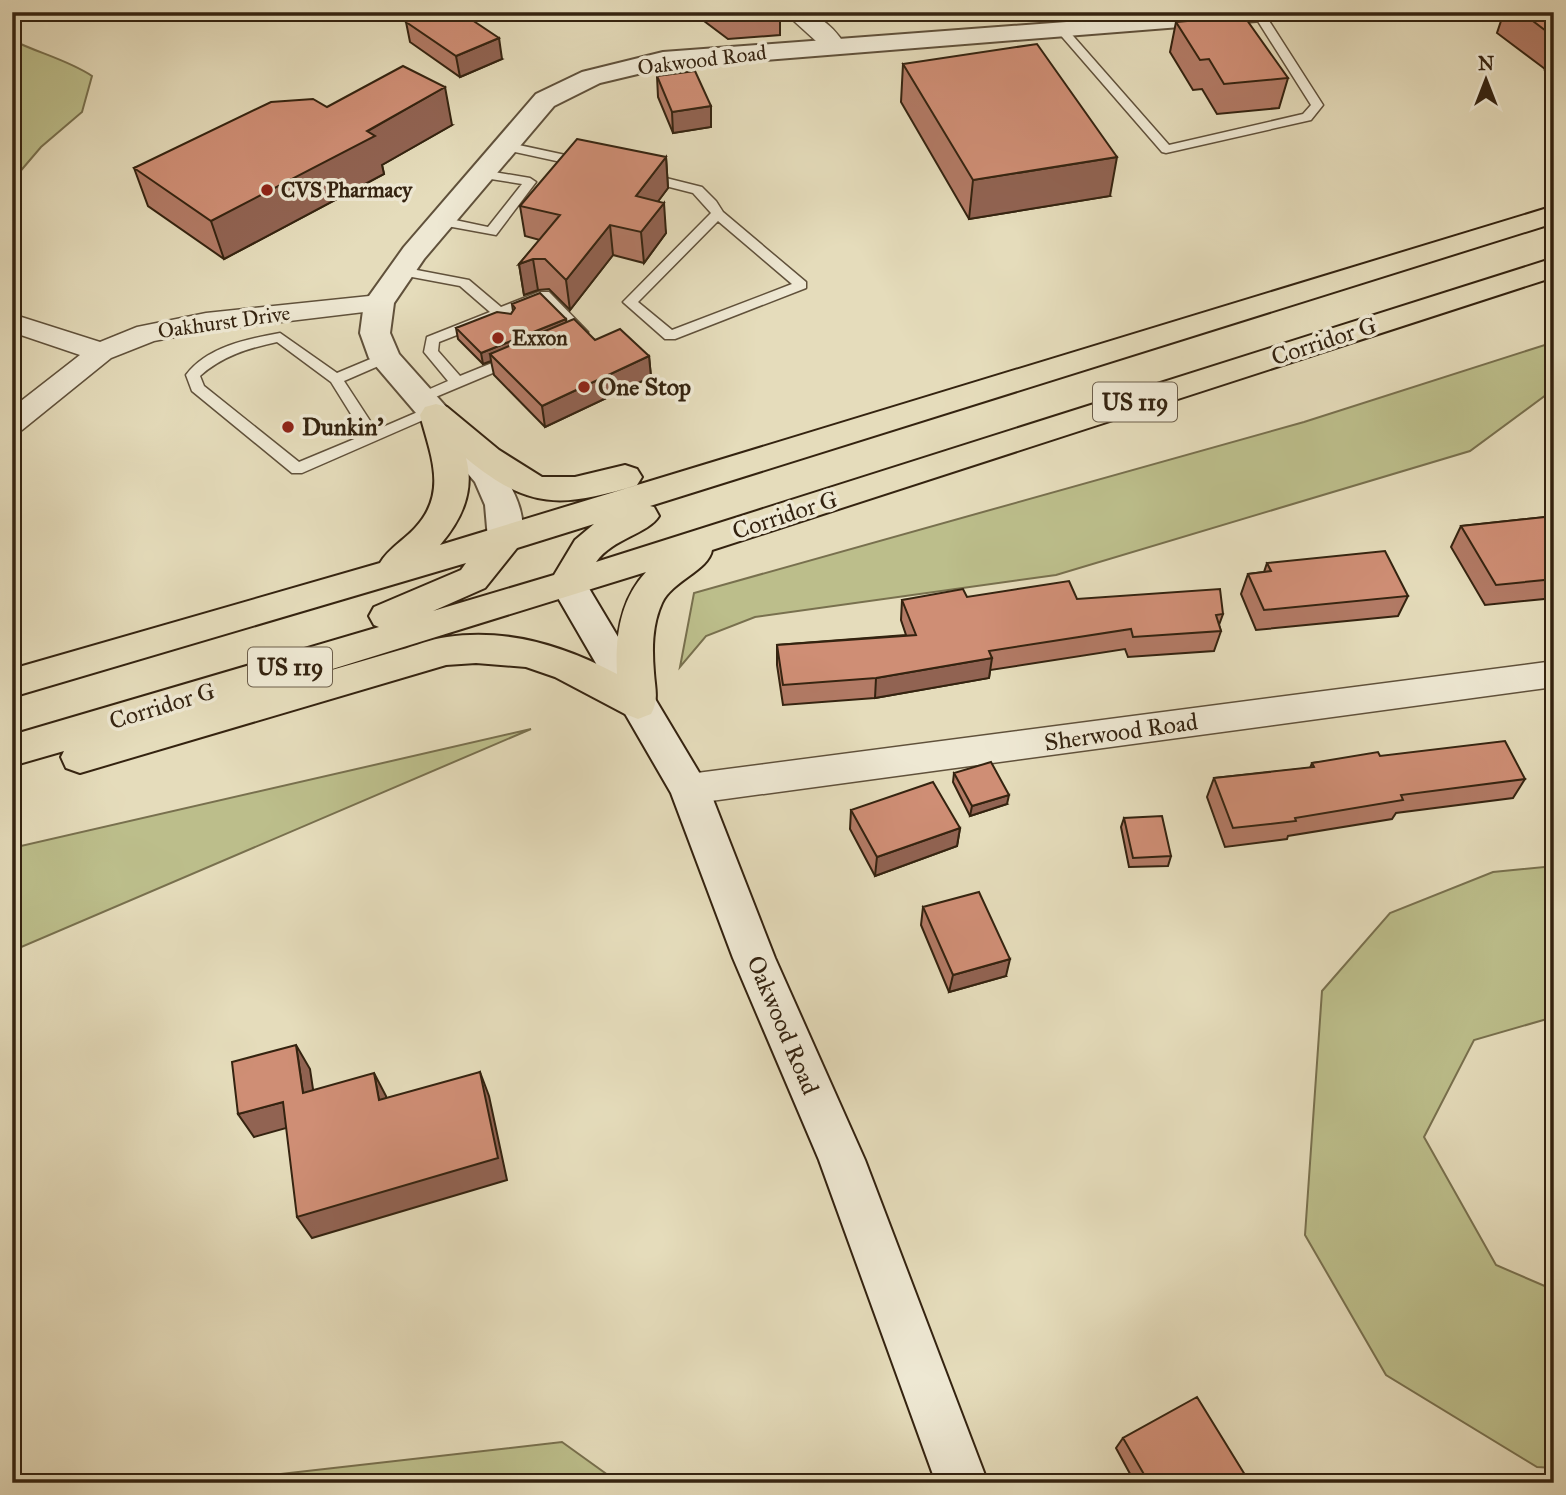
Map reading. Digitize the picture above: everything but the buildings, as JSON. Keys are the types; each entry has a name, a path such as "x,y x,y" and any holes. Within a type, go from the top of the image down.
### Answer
{"highway":[{"name":"US 119","path":"12,683 505,539 1554,214"},
{"name":"Corridor G","path":"12,751 568,584 1554,267"},
{"path":"429,408 498,467 541,489 576,489 618,480 848,408 890,399 929,407"},
{"path":"568,584 576,561 591,542 624,523 671,505 878,442 906,430 929,407"},
{"path":"387,572 414,551 436,528 450,500 452,471 429,408"},
{"path":"638,704 633,654 639,617 654,586 715,537"},
{"path":"12,735 398,612 473,579 505,539"},
{"path":"12,773 172,732 446,651 487,648 525,652 562,663 638,704"}],"street":[{"path":"795,12 835,46"},
{"name":"Oakwood Road","path":"379,303 441,221 545,100 591,76 663,60 1271,13"},
{"path":"379,303 375,333 385,358 487,474 500,495 506,514 505,539"},
{"name":"Oakhurst Drive","path":"12,423 101,352 147,333 206,322 379,303"},
{"path":"12,323 101,352"},
{"name":"Oakwood Road","path":"568,584 689,789 754,958 842,1160 962,1483"},
{"name":"Sherwood Road","path":"689,789 1554,674"}],"lane":[{"path":"1063,31 1166,149 1307,117 1317,105 1271,13"},
{"path":"505,146 598,166"},
{"path":"441,221 491,232 530,182 482,174"},
{"path":"638,175 704,192 711,199 718,214 801,285 670,336 630,302 718,214"},
{"path":"401,271 464,283 504,316"},
{"path":"458,383 431,352 432,340 504,316 544,295 581,332 559,341"},
{"path":"373,437 336,379 280,337 245,344 203,364 192,375 197,387 297,469 373,437 429,408 458,383 493,361 527,354"},
{"path":"336,379 385,358"}],"green space":[{"path":"12,40 73,65 92,76 82,112 41,147 12,181"},
{"path":"1554,342 1554,389 1470,451 1056,575 755,617 706,636 680,667 694,593 1304,422"},
{"path":"531,729 12,951 12,848"},
{"path":"1554,866 1554,1017 1474,1040 1424,1137 1496,1265 1554,1290 1554,1468 1537,1467 1386,1375 1305,1235 1322,991 1390,913 1493,872"},
{"path":"562,1442 619,1483 239,1483 254,1477"}],"place":[{"name":"CVS Pharmacy","path":"267,190"},
{"name":"Exxon","path":"498,338"},
{"name":"One Stop","path":"584,387"},
{"name":"Dunkin'","path":"288,427"}]}
